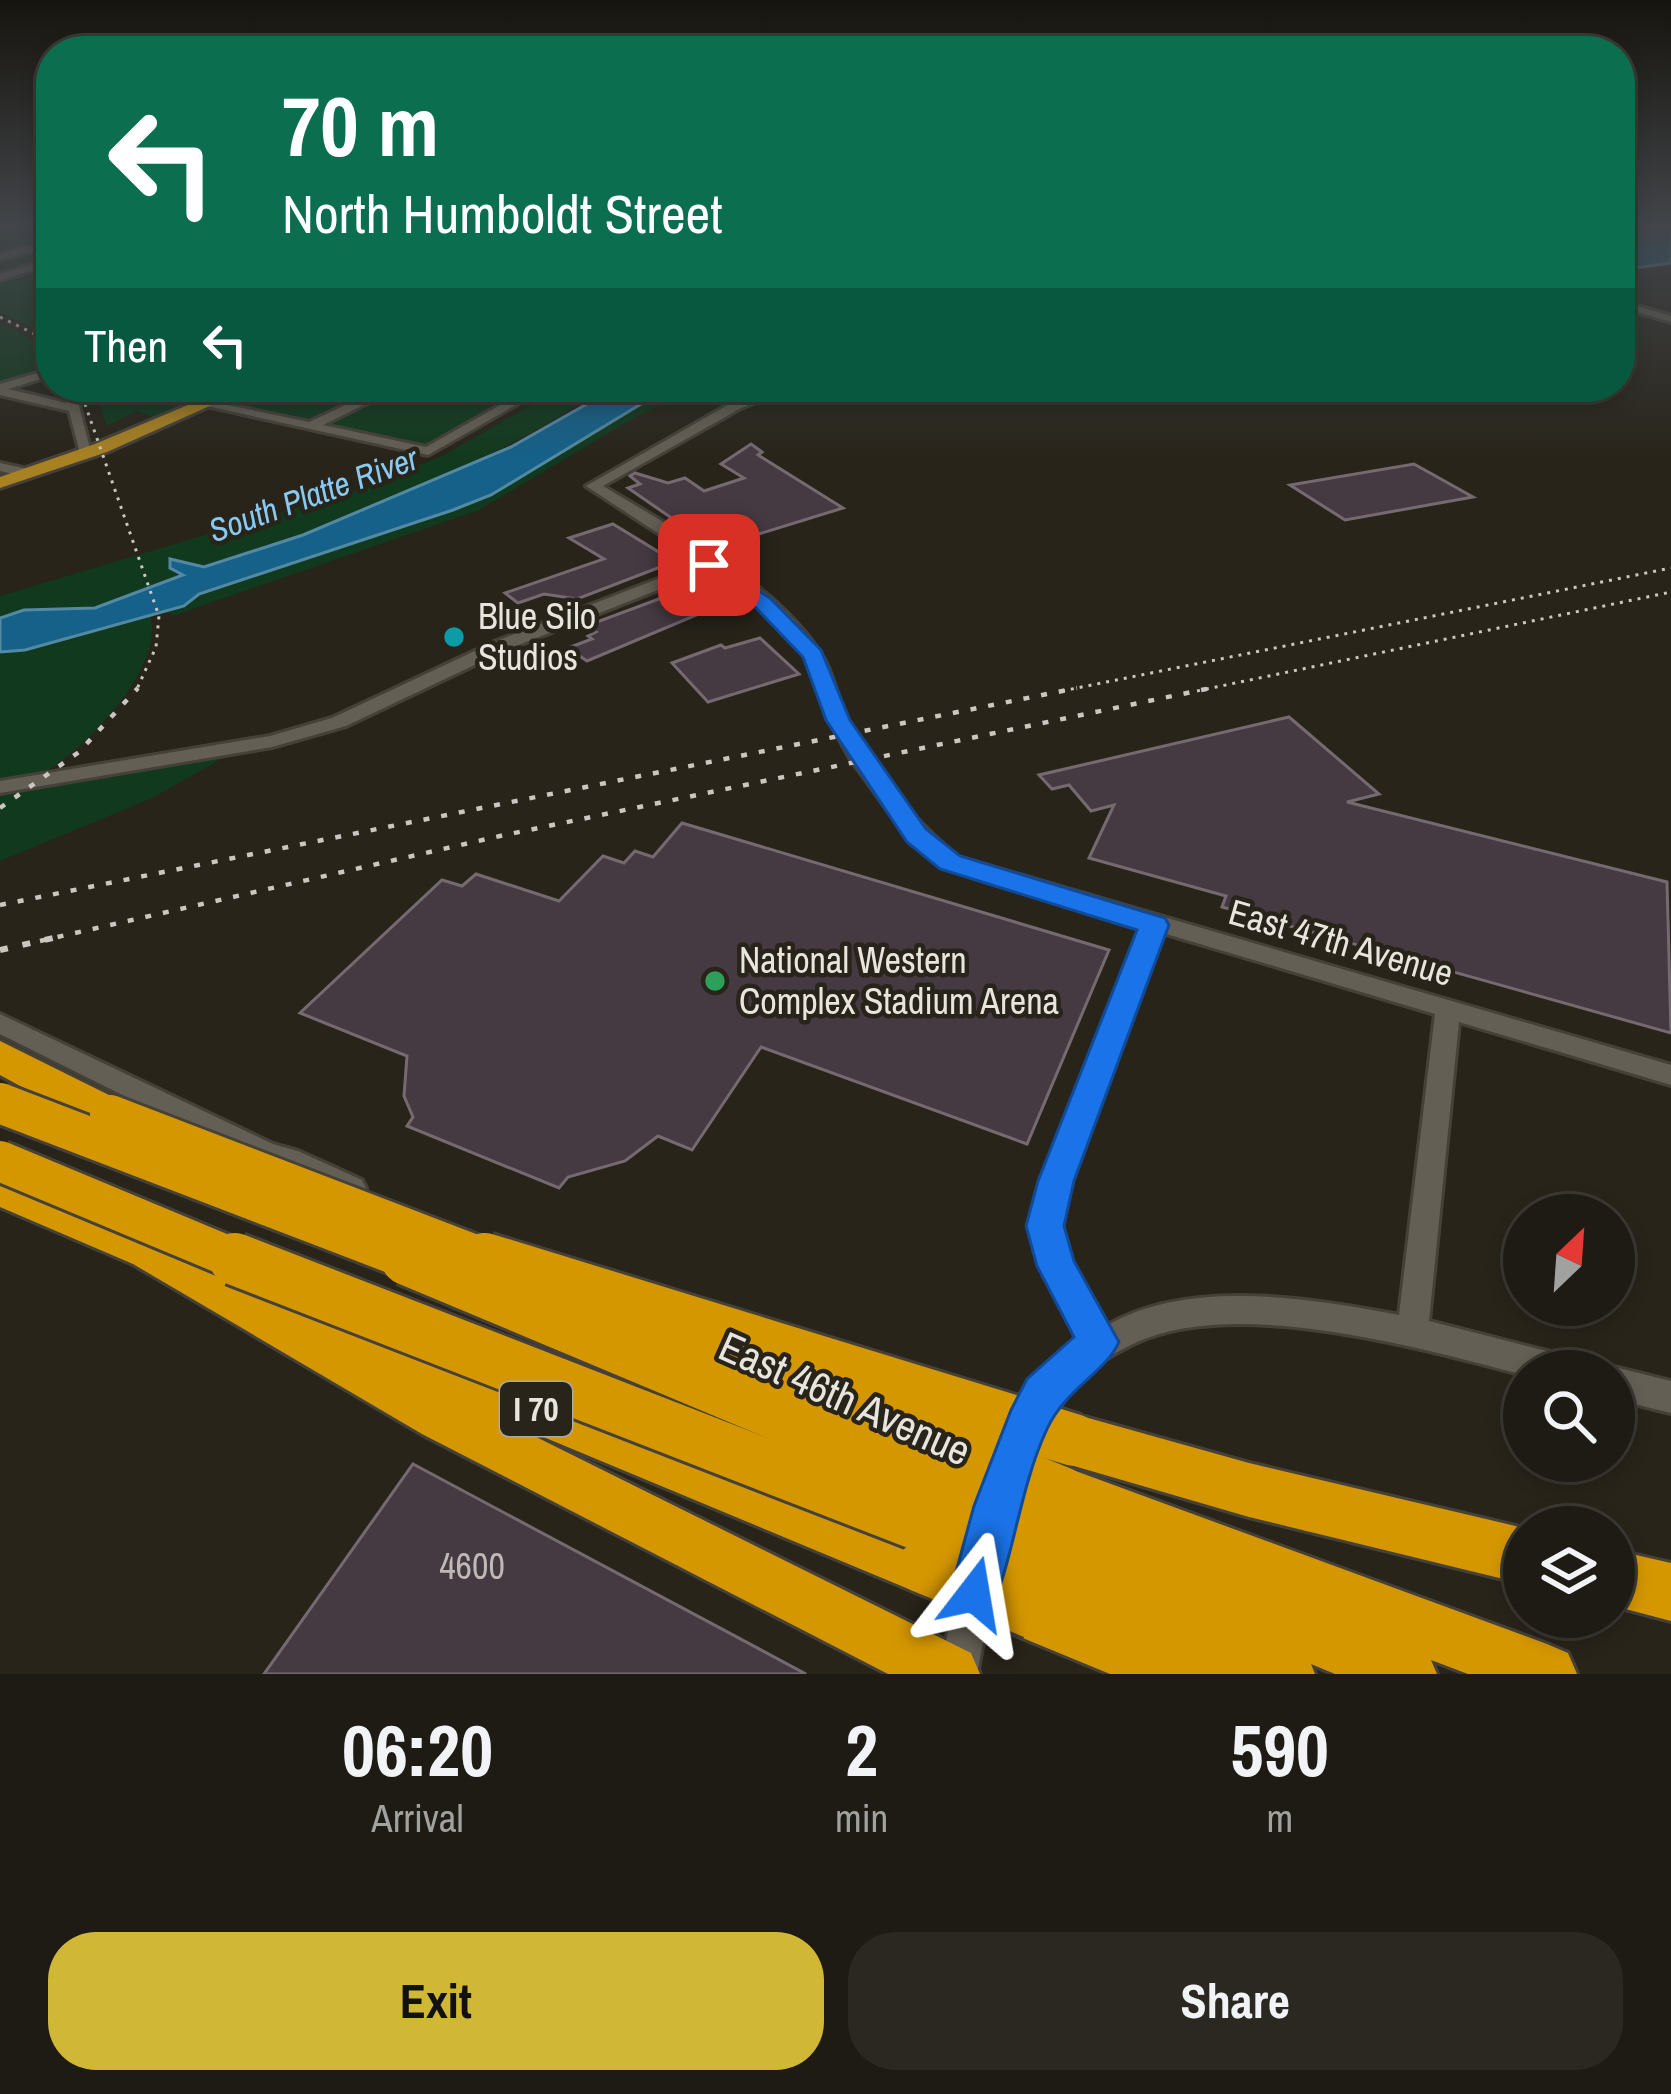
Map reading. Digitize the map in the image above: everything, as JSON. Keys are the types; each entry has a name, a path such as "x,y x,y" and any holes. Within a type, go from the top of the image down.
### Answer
{"highway":[{"path":"0,1056 110,1114"},
{"name":"I 70","path":"0,1079 110,1114 492,1262 1053,1530 1182,1674"},
{"path":"0,1103 477,1286 1407,1674"},
{"path":"0,1161 249,1265 1053,1530 1285,1674"},
{"name":"I 70","path":"0,1187 149,1250 1053,1530 1546,1674"},
{"path":"149,1250 440,1416 954,1674"},
{"path":"1053,1530 1268,1495 1503,1551"},
{"path":"1635,1583 1671,1592"}],"main road":[{"path":"0,483 208,402"}],"street":[{"path":"1635,308 1671,319"},
{"path":"0,390 36,377"},
{"path":"0,390 36,399"},
{"path":"47,402 75,409"},
{"path":"73,402 86,453"},
{"path":"311,426 362,402"},
{"path":"204,404 428,451 515,402"},
{"name":"East 47th Avenue","path":"745,402 593,486 780,619 813,655 838,720 916,836 950,862 1671,1075"},
{"path":"0,467 27,473"},
{"path":"0,787 272,741 339,722 500,646 709,565"},
{"path":"1098,1342 1056,1266 1045,1226 1056,1181 1154,925"},
{"path":"1412,1333 1448,1010"},
{"name":"East 46th Avenue","path":"0,1023 267,1154 271,1174 940,1495 997,1506"},
{"path":"954,1674 997,1506 1042,1394 1098,1342 1162,1322 1231,1310 1302,1313 1503,1355"},
{"path":"1635,1388 1671,1397"}],"green space":[{"path":"0,304 36,304 36,329 0,313"},
{"path":"0,323 36,344 36,372 0,383"},
{"path":"98,402 193,402 155,418 136,411 107,426"},
{"path":"224,402 357,402 313,423 219,404"},
{"path":"375,402 501,406 427,447 325,426"},
{"path":"537,402 583,402 495,451 300,536 204,567 187,566 176,557 184,574 95,608 24,610 0,618 0,596 366,487 442,456"},
{"path":"644,402 667,402 479,510 172,616 169,608 184,606 199,594 491,495"},
{"path":"149,613 152,633 147,655 102,724 46,771 0,780 0,652 25,650"},
{"path":"230,754 150,799 0,861 0,792"}],"water":[{"path":"644,402 491,495 453,510 199,594 184,606 25,650 0,652 0,618 24,610 95,608 183,575 170,568 170,559 204,567 303,535 511,447 585,405"}],"building":[{"path":"751,444 762,452 758,455 843,508 721,541 673,519 628,488 640,484 630,476 635,473 668,483 685,478 704,491 744,478 721,464"},
{"path":"1414,464 1473,497 1345,520 1290,485"},
{"path":"613,524 662,554 667,559 663,566 577,599 544,594 518,603 505,593 604,559 569,538"},
{"path":"684,596 706,611 587,661 568,648 592,639 588,636 596,632 586,626 664,597 668,602"},
{"path":"760,638 799,674 708,702 672,663 721,645 725,648"},
{"path":"1289,717 1379,794 1347,802 1667,882 1671,1033 1222,907 1226,896 1089,858 1114,805 1091,811 1069,785 1052,789 1039,775"},
{"name":"National Western Complex Stadium Arena","path":"682,823 1109,950 1027,1144 761,1047 692,1150 658,1136 625,1161 568,1177 559,1188 407,1126 413,1117 404,1096 407,1056 300,1013 442,880 462,886 476,874 559,901 603,856 624,863 635,851 653,857"},
{"path":"413,1464 806,1674 264,1674"}],"railway":[{"path":"0,317 36,335"},
{"path":"84,402 159,616 156,647 137,689"},
{"path":"1062,691 1671,568"},
{"path":"1197,691 1671,592"},
{"path":"0,905 1077,688"},
{"path":"40,941 500,836 1211,688"},
{"path":"0,808 79,752 137,689"},
{"path":"0,950 53,938"}],"place":[{"name":"Blue Silo Studios","path":"454,637"},
{"name":"National Western Complex Stadium Arena","path":"715,981"}],"route":[{"path":"709,565 763,604 813,655 838,720 916,836 950,862 992,878 1154,925 1047,1208 1046,1239 1056,1266 1098,1342 1042,1394 1026,1425 997,1506 974,1594"}],"water label":[{"name":"South Platte River","path":"313,494"}]}
